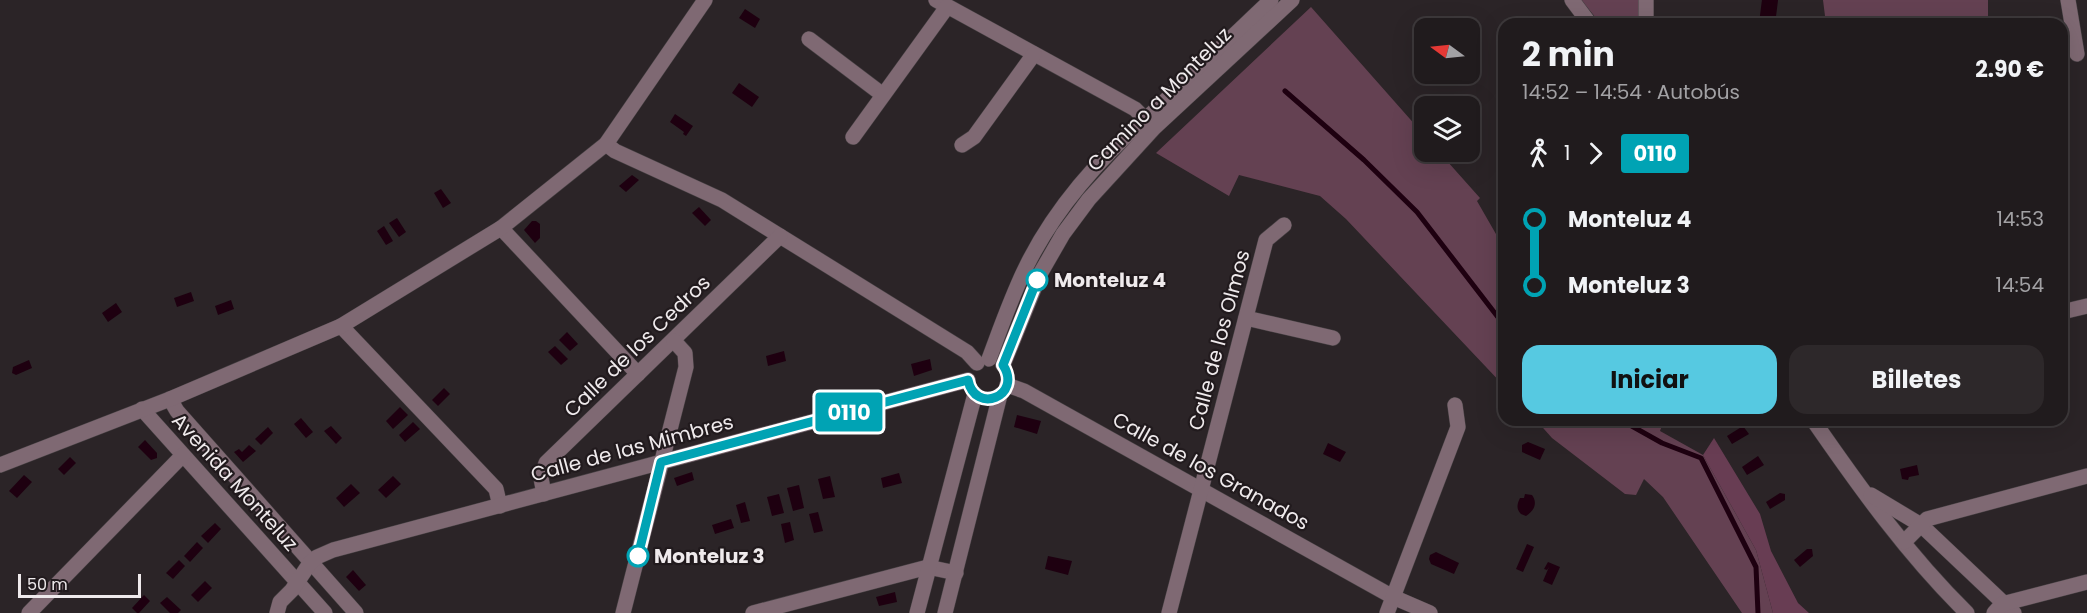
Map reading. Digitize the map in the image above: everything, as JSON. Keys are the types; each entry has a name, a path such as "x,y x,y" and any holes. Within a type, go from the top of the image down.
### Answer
{"street":[{"path":"0,465 170,399 341,326 501,228 606,144 705,0"},
{"name":"Camino a Monteluz","path":"990,362 1063,234 1089,199 1150,123 1271,0"},
{"name":"Camino a Monteluz","path":"1150,123 1292,0"},
{"path":"1572,0 1586,18"},
{"path":"1646,0 1646,18"},
{"path":"2068,0 2077,54"},
{"path":"853,137 942,3 1135,108 1150,123"},
{"path":"809,39 883,95"},
{"path":"962,145 974,137 1034,54"},
{"path":"606,144 615,151 722,200 967,352 990,362 1008,374 945,613"},
{"name":"Calle de los Olmos","path":"1169,613 1266,240 1284,225"},
{"path":"501,228 638,374"},
{"name":"Calle de los Cedros","path":"544,494 541,478 546,463 780,236"},
{"path":"2068,311 2087,306"},
{"path":"1246,318 1333,338"},
{"path":"341,326 496,489 500,506"},
{"path":"623,613 686,368 685,353 674,340"},
{"path":"917,613 971,387 969,374 990,362"},
{"path":"971,387 986,399 1004,390"},
{"name":"Calle de las Mimbres","path":"310,564 317,557 333,550 661,462 971,387"},
{"name":"Calle de los Granados","path":"1004,390 1024,391 1393,597 1430,613"},
{"name":"Avenida Monteluz","path":"170,399 177,411 310,564 356,613"},
{"path":"1387,613 1458,427 1455,405"},
{"name":"Avenida Monteluz","path":"142,409 325,613"},
{"path":"1817,426 1860,488 1932,579 1967,613"},
{"path":"29,613 183,455"},
{"path":"1904,542 1927,519 2087,476"},
{"path":"1860,488 1921,525 2003,610 2087,582"},
{"name":"Avenida Monteluz","path":"297,582 310,564"},
{"path":"753,613 928,567 956,573"},
{"path":"275,609 297,582"}],"shaded area":[{"path":"1581,0 1640,0 1640,18 1596,18"},
{"path":"1823,0 1988,0 1988,18 1825,18"},
{"path":"1311,7 1414,124 1414,162 1448,162 1480,198 1477,201 1498,238 1498,380 1346,219 1320,196 1239,175 1229,196 1156,153"},
{"path":"745,9 760,19 755,28 739,18"},
{"path":"739,83 759,97 752,107 732,93"},
{"path":"675,114 693,126 686,136 670,122"},
{"path":"632,175 639,180 626,192 619,186"},
{"path":"441,189 451,203 443,208 434,193"},
{"path":"699,207 711,220 705,226 692,213"},
{"path":"397,218 406,232 399,237 389,223"},
{"path":"532,221 540,224 540,238 535,243 524,230"},
{"path":"384,226 393,241 386,245 377,231"},
{"path":"191,292 194,301 177,307 174,298"},
{"path":"231,300 234,309 218,315 215,306"},
{"path":"116,303 122,312 108,322 102,313"},
{"path":"567,332 578,344 570,351 559,340"},
{"path":"555,346 568,359 561,365 548,352"},
{"path":"784,351 786,361 768,366 766,356"},
{"path":"930,359 932,370 914,376 911,364"},
{"path":"29,360 32,368 16,375 12,373 13,367"},
{"path":"444,388 450,394 438,406 432,400"},
{"path":"400,407 408,415 393,429 386,421"},
{"path":"1017,415 1041,421 1037,434 1014,427"},
{"path":"301,418 313,432 306,438 294,424"},
{"path":"413,422 420,429 405,442 399,435"},
{"path":"331,426 342,438 336,444 324,431"},
{"path":"1541,426 1662,426 1660,431 1703,455 1756,550 1773,613 1742,613 1663,497 1644,479 1636,495 1625,494 1552,438"},
{"path":"1743,426 1749,434 1732,444 1727,436"},
{"path":"268,427 273,433 261,445 255,439"},
{"path":"1714,438 1760,514 1771,551 1798,603 1809,613 1773,613 1756,550 1703,455"},
{"path":"145,440 157,453 157,458 151,460 138,447"},
{"path":"1528,442 1545,449 1540,460 1522,452 1522,445"},
{"path":"1328,443 1346,452 1340,462 1323,454"},
{"path":"249,445 256,451 243,462 234,452 239,449 242,452"},
{"path":"1758,456 1764,465 1747,475 1742,467"},
{"path":"70,457 76,463 64,475 58,469"},
{"path":"1917,465 1919,475 1909,477 1908,480 1902,479 1900,469"},
{"path":"692,472 694,480 677,486 674,478"},
{"path":"899,473 902,483 883,488 881,478"},
{"path":"24,475 32,482 17,498 9,491"},
{"path":"393,476 401,484 386,498 378,490"},
{"path":"830,476 835,497 823,499 818,479"},
{"path":"351,484 360,493 344,507 336,498"},
{"path":"799,485 804,508 793,511 787,488"},
{"path":"1780,493 1785,494 1785,500 1770,509 1766,502"},
{"path":"779,494 784,513 772,516 767,497"},
{"path":"1525,494 1532,495 1535,501 1533,509 1526,516 1518,510 1518,502 1520,498 1524,498"},
{"path":"745,502 750,521 741,523 736,505"},
{"path":"818,512 823,531 814,533 809,514"},
{"path":"731,519 734,528 715,534 712,525"},
{"path":"790,522 794,540 785,543 781,524"},
{"path":"215,523 221,529 208,543 201,536"},
{"path":"197,542 203,548 190,562 184,556"},
{"path":"1527,544 1534,547 1523,572 1516,569"},
{"path":"1807,549 1812,549 1813,556 1800,567 1794,560"},
{"path":"1436,552 1459,563 1454,574 1431,564 1430,555"},
{"path":"1048,556 1072,561 1068,575 1045,569"},
{"path":"179,560 185,566 173,579 166,573"},
{"path":"1548,562 1560,567 1552,585 1543,581 1549,567 1547,570 1544,569"},
{"path":"353,570 366,585 359,591 346,577"},
{"path":"205,581 212,588 198,602 191,595"},
{"path":"895,592 897,602 879,606 876,597"},
{"path":"144,595 150,601 137,613 132,608"},
{"path":"167,597 181,610 178,613 170,613 160,603"}],"waterway":[{"path":"1768,18 1770,0"},
{"path":"1285,91 1364,160 1417,212 1498,317"},
{"path":"1632,426 1662,443 1701,458 1756,567 1758,613"}],"bus line":[{"name":"0110","path":"638,556 661,462 968,380 975,394 986,399 996,398 1006,388 1008,374 1003,365 1037,280"}],"place":[{"name":"Monteluz 4","path":"1037,280"},
{"name":"Monteluz 3","path":"638,556"}]}
